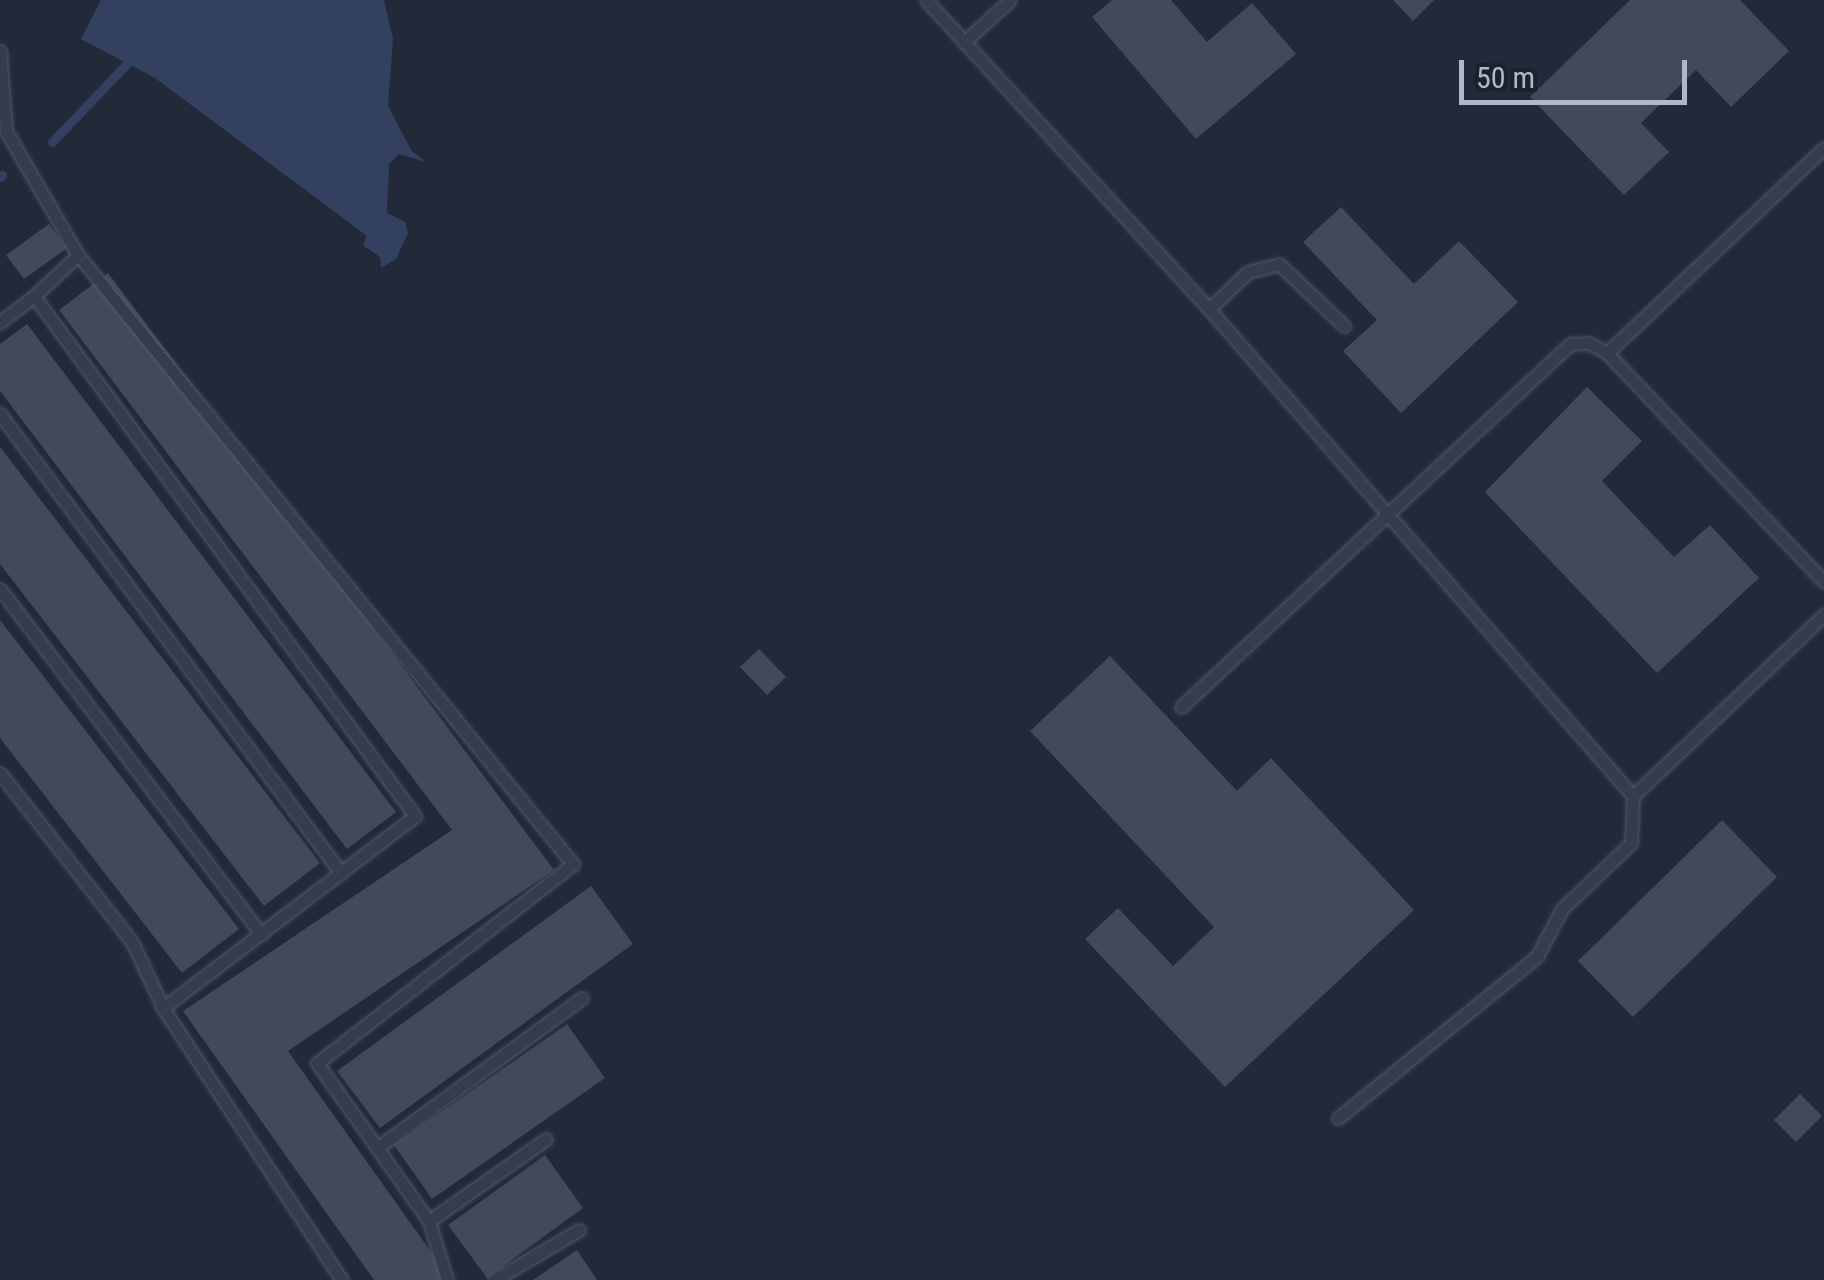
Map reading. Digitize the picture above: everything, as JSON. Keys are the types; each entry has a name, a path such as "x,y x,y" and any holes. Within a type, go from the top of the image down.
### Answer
{"lane":[{"path":"926,0 1210,309 1633,796 1631,843 1562,908 1537,956 1338,1118"},
{"path":"964,42 1010,0"},
{"path":"1,56 6,131 78,255 573,864 317,1063 429,1220 447,1280"},
{"path":"1606,354 1824,148"},
{"path":"0,322 78,255"},
{"path":"1210,309 1248,272 1278,264 1344,326"},
{"path":"34,296 416,816 164,1008"},
{"path":"1181,708 1570,344 1589,343 1606,354 1824,582"},
{"path":"0,414 342,872"},
{"path":"0,589 261,934"},
{"path":"1633,796 1822,622"},
{"path":"0,772 132,942 164,1008 342,1280"},
{"path":"377,1148 582,998"},
{"path":"429,1220 546,1139"},
{"path":"494,1280 579,1230"}],"water":[{"path":"101,0 384,0 393,39 388,106 411,150 426,162 399,154 389,164 387,213 405,222 408,233 396,259 381,268 380,257 363,245 367,236 155,78 81,39"}],"building":[{"path":"1112,0 1171,0 1207,42 1252,3 1296,54 1196,139 1092,17"},
{"path":"1393,0 1434,0 1413,21"},
{"path":"1630,0 1740,0 1789,51 1731,107 1696,70 1641,123 1669,152 1624,195 1530,97"},
{"path":"1341,207 1414,284 1459,241 1518,302 1401,413 1343,351 1377,320 1303,242"},
{"path":"49,224 67,248 24,279 6,255"},
{"path":"108,273 554,870 288,1051 451,1280 374,1280 183,1011 452,830 59,310"},
{"path":"27,324 396,812 347,849 0,391 0,344"},
{"path":"1587,387 1642,441 1602,481 1674,557 1710,525 1759,578 1657,673 1485,492"},
{"path":"0,447 320,863 264,906 0,564"},
{"path":"0,620 239,929 182,973 0,738"},
{"path":"759,649 786,677 767,695 740,667"},
{"path":"1110,656 1237,791 1271,758 1414,910 1225,1087 1085,939 1118,908 1173,966 1214,927 1030,731"},
{"path":"1722,820 1777,877 1633,1017 1578,961"},
{"path":"591,886 633,944 380,1128 337,1071"},
{"path":"567,1024 605,1078 432,1199 394,1145"},
{"path":"1800,1094 1822,1116 1796,1142 1774,1120"},
{"path":"545,1155 583,1208 487,1278 448,1225"},
{"path":"577,1250 597,1280 533,1280"}],"waterway":[{"path":"52,142 133,57"}]}
